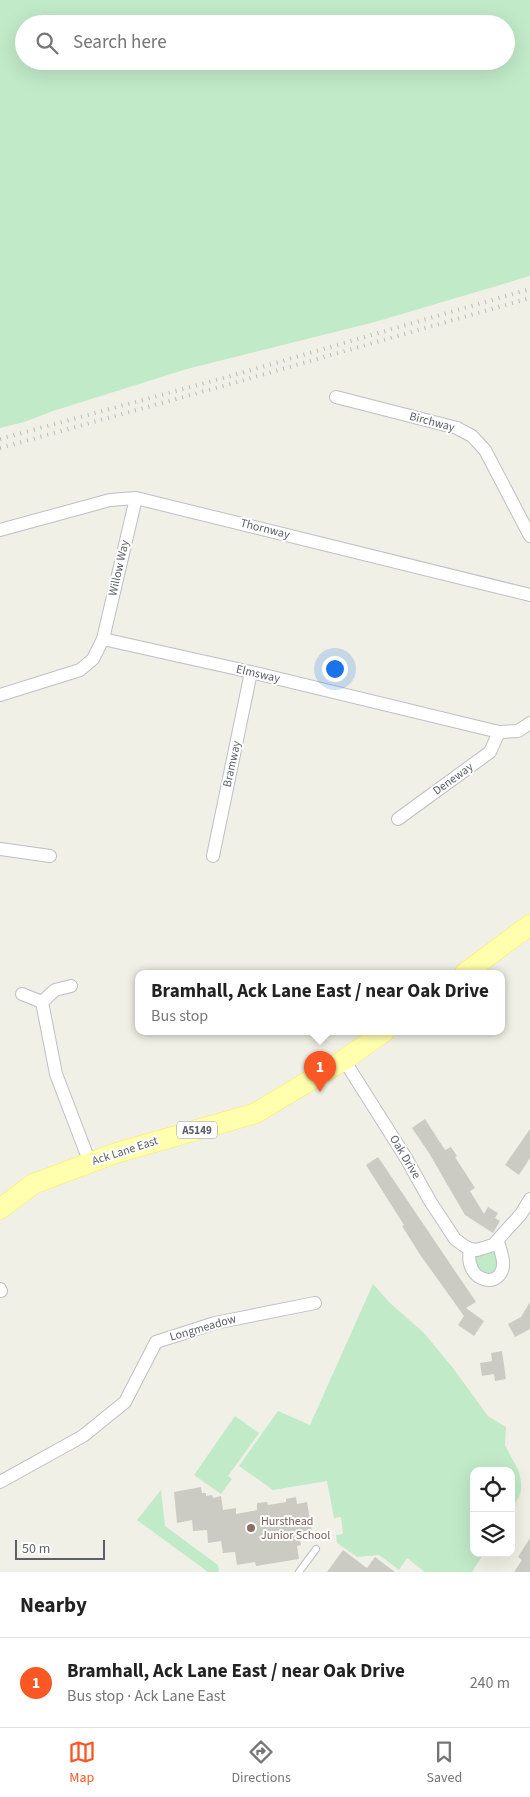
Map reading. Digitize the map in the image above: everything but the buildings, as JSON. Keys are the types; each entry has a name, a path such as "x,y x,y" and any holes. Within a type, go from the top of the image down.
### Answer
{"main road":[{"path":"469,970 530,925"},
{"name":"Ack Lane East","path":"0,1209 33,1184 90,1162 256,1113 344,1060 378,1035"}],"street":[{"name":"Birchway","path":"336,397 457,428 472,436 485,450 530,536"},
{"name":"Thornway","path":"0,530 110,500 136,498 529,591"},
{"name":"Willow Way","path":"103,639 136,498"},
{"name":"Elmsway","path":"103,639 251,672 498,732 518,731 530,723"},
{"path":"0,695 80,670 93,659 103,639"},
{"name":"Bramway","path":"214,856 251,672"},
{"name":"Deneway","path":"398,819 490,752 498,732"},
{"path":"0,850 50,856"},
{"path":"42,1002 55,990 72,986"},
{"path":"22,994 42,1002"},
{"path":"42,1002 56,1074 90,1162"},
{"name":"Oak Drive","path":"344,1060 455,1239 470,1250"},
{"path":"498,1242 503,1262 502,1269 494,1279 487,1281 477,1276 472,1270 469,1263 470,1250 486,1248 498,1242 521,1214 530,1199"},
{"name":"Longmeadow","path":"0,1482 83,1436 125,1402 156,1342 215,1323 315,1303"}],"lane":[{"path":"298,1572 316,1549"}],"green space":[{"path":"0,0 530,0 530,276 375,322 187,369 0,428"},
{"path":"493,1245 503,1262 487,1281 469,1257"},
{"path":"373,1284 390,1303 424,1333 453,1368 488,1416 506,1427 505,1445 519,1472 521,1482 519,1497 515,1503 515,1467 470,1467 470,1557 481,1557 472,1572 425,1572 407,1558 399,1570 379,1555 357,1557 337,1543 336,1535 343,1534 341,1517 334,1518 327,1481 273,1490 239,1466 278,1411 310,1425"},
{"path":"235,1416 259,1433 228,1476 232,1479 221,1494 194,1475"},
{"path":"161,1490 165,1526 218,1565 219,1572 208,1572 137,1520"}],"railway":[{"path":"0,439 227,377 530,289"},
{"path":"0,448 530,298"}],"place":[{"name":"Bramhall, Ack Lane East / near Oak Drive","path":"320,1092"},
{"name":"Hursthead Junior School","path":"251,1528"}]}
